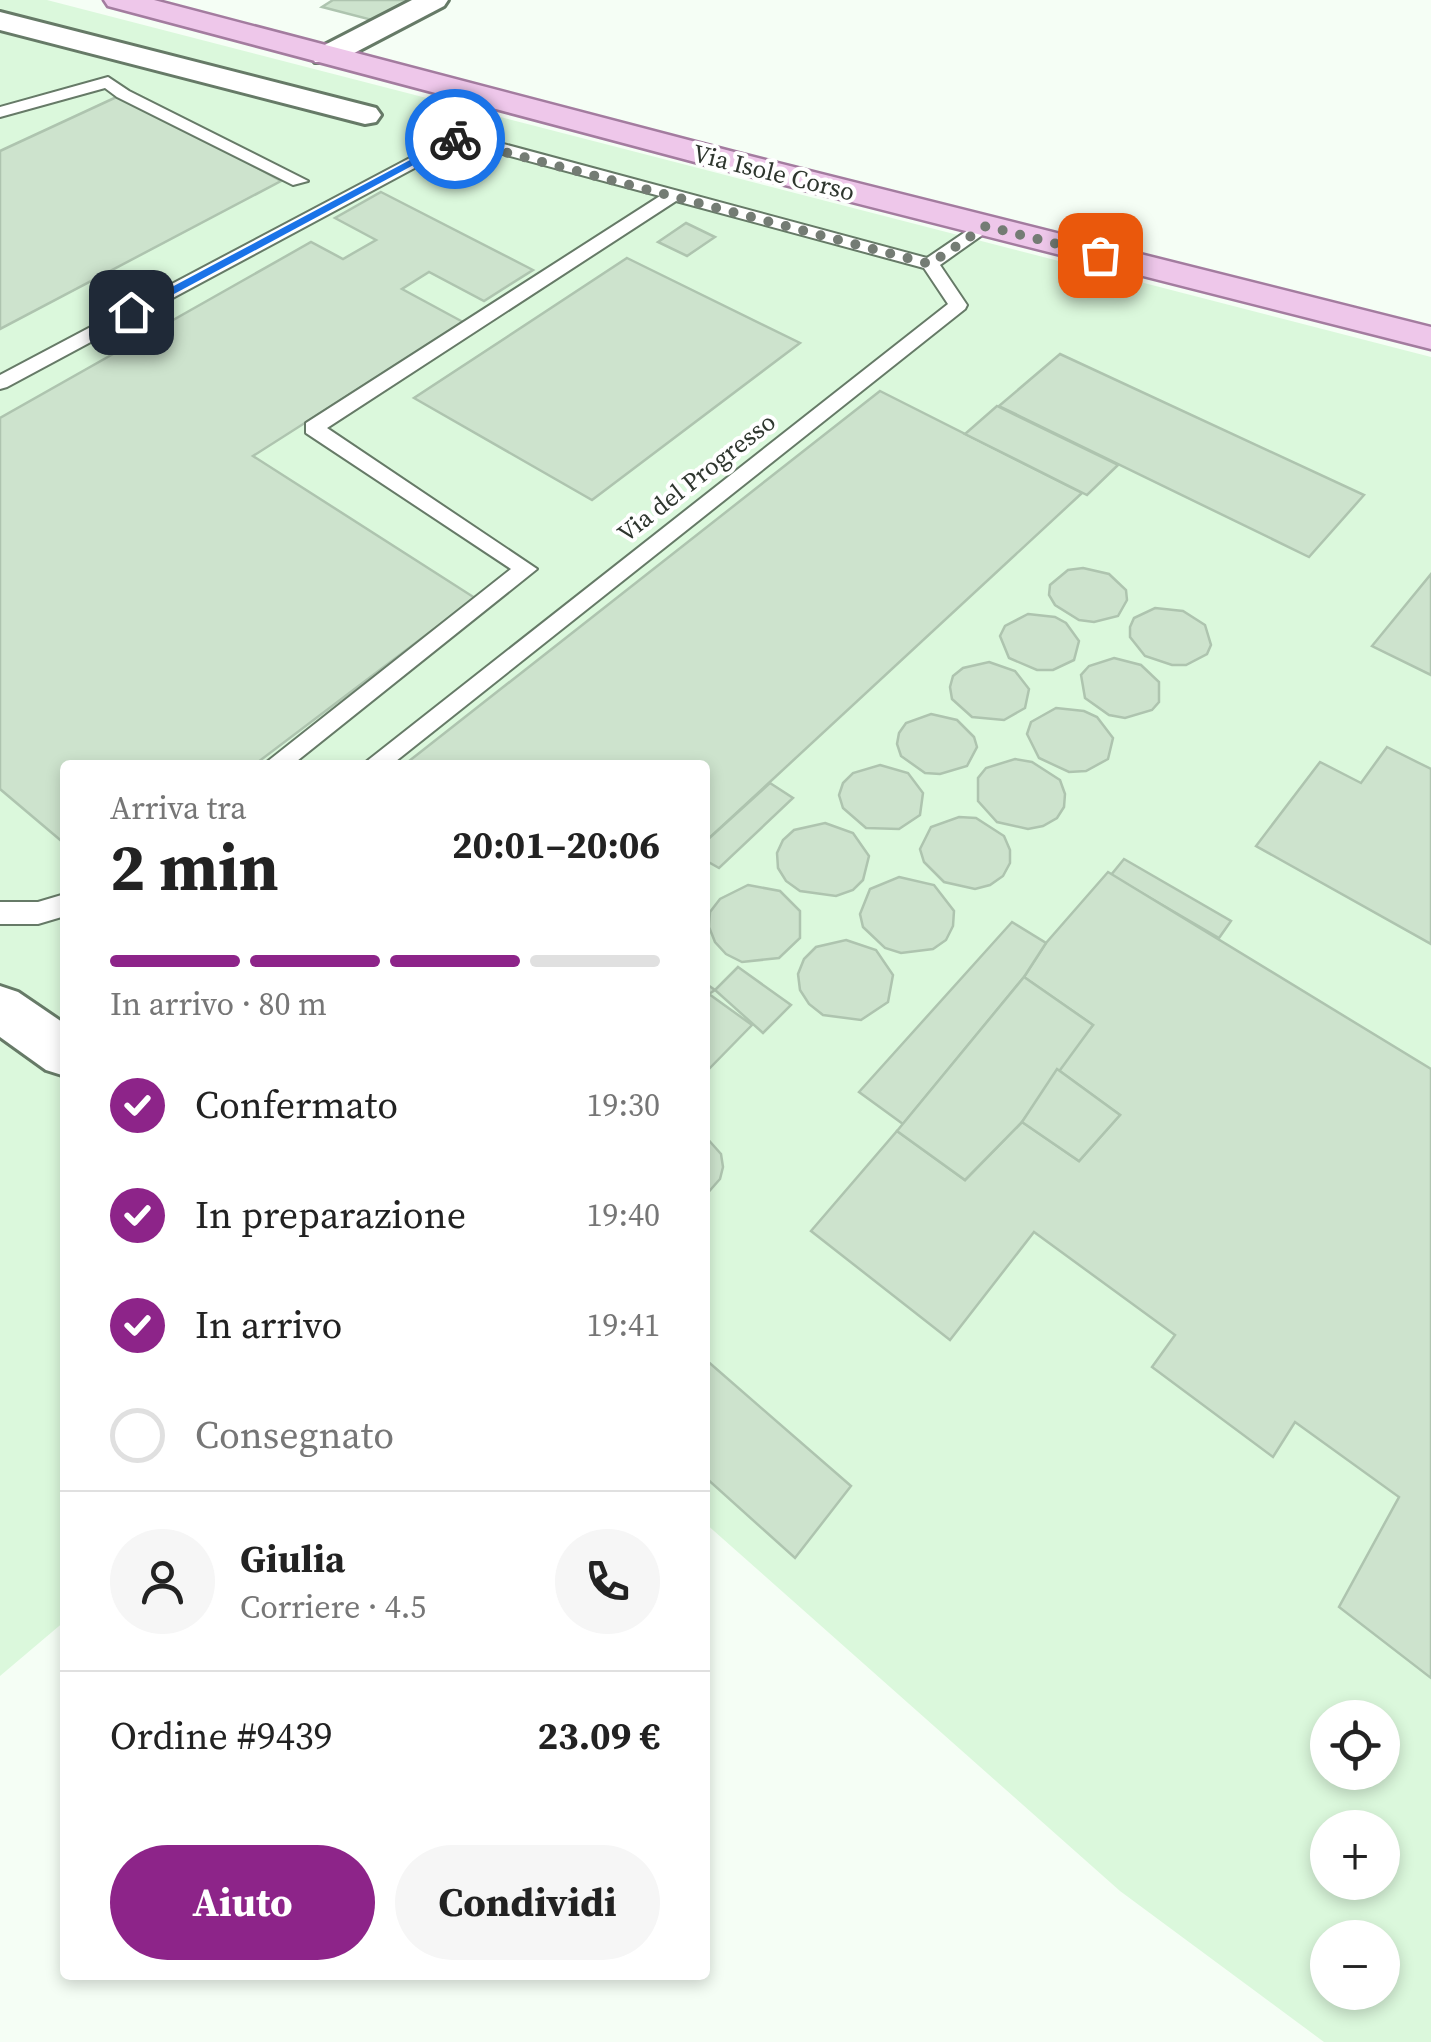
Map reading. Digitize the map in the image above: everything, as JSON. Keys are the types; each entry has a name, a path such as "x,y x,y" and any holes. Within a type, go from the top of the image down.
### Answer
{"main road":[{"name":"Via Isole Corso","path":"119,0 1431,338"}],"street":[{"path":"326,56 434,0"},
{"path":"0,21 365,115"},
{"path":"0,1008 60,1050"}],"lane":[{"path":"0,112 108,82 123,94 299,182"},
{"path":"0,383 458,137 930,264 986,226"},
{"path":"281,760 526,569 312,428 672,196"},
{"name":"Via del Progresso","path":"380,760 958,305 930,264"},
{"path":"0,913 38,913 60,906"}],"shaded area":[{"path":"0,0 47,0 1431,357 1431,2042 1324,2042 1120,1891 710,1527 710,760 60,760 60,1625 0,1676"}],"building":[{"path":"333,0 417,0 372,20 322,7"},
{"path":"123,94 281,181 0,329 0,151"},
{"path":"381,192 533,270 484,301 429,272 402,289 463,322 253,456 475,598 261,760 60,760 60,840 0,789 0,418 311,242 343,259 376,240 335,218"},
{"path":"686,223 715,237 687,256 658,242"},
{"path":"627,258 800,343 592,500 414,398"},
{"path":"1060,354 1364,495 1309,557 999,406"},
{"path":"880,391 1082,493 710,837 710,760 410,760"},
{"path":"997,406 1118,465 1087,495 965,434"},
{"path":"1083,568 1109,574 1126,590 1127,600 1118,616 1094,622 1079,620 1055,605 1049,595 1050,585 1068,570"},
{"path":"1431,574 1431,675 1372,646"},
{"path":"1155,608 1183,611 1205,625 1211,645 1207,654 1186,665 1172,665 1145,656 1130,637 1130,627 1134,618"},
{"path":"1028,614 1055,617 1066,623 1079,641 1074,660 1053,670 1037,670 1009,658 1000,636 1005,626"},
{"path":"1114,658 1141,665 1159,682 1159,702 1152,710 1125,718 1109,715 1085,698 1081,675 1089,666"},
{"path":"989,662 1015,671 1029,689 1025,708 1004,720 972,717 952,699 953,676 963,668"},
{"path":"1056,708 1084,711 1097,717 1113,738 1108,759 1086,771 1069,772 1039,758 1027,734 1031,722"},
{"path":"931,714 957,720 974,737 977,747 967,766 940,774 925,773 901,756 897,744 906,723"},
{"path":"1387,747 1431,769 1431,944 1256,846 1320,762 1361,783"},
{"path":"1015,759 1032,762 1060,780 1064,807 1057,818 1043,826 1028,829 997,822 978,801 978,778 986,768"},
{"path":"880,765 908,773 923,793 920,815 899,829 866,828 843,808 839,795 843,783 853,773"},
{"path":"770,783 793,798 719,868 710,863 710,837"},
{"path":"959,817 976,818 1004,836 1010,863 1003,876 990,885 975,889 944,882 924,862 920,849 931,827"},
{"path":"825,823 853,833 869,856 863,880 853,890 836,896 800,891 786,881 778,868 777,853 783,840 794,830"},
{"path":"1124,859 1231,921 1219,938 1111,875"},
{"path":"1108,872 1431,1069 1431,1678 1339,1607 1399,1497 1295,1422 1273,1457 1152,1367 1175,1335 1034,1232 950,1340 811,1231 897,1131 965,1180 1022,1122 1079,1161 1120,1115 1057,1069 1093,1025 1024,977 1046,943"},
{"path":"899,877 934,885 954,911 953,926 946,940 933,949 901,953 885,948 863,927 860,914 870,889"},
{"path":"748,885 780,891 800,911 800,938 779,958 742,962 726,954 710,930 710,912 720,899"},
{"path":"1012,922 1046,943 1024,977 903,1124 859,1092"},
{"path":"846,940 876,950 893,975 888,1002 861,1020 823,1015 800,990 798,974 804,959 816,947"},
{"path":"738,967 791,1005 763,1033 715,990"},
{"path":"1024,977 1093,1025 1022,1122 965,1180 897,1131"},
{"path":"710,995 752,1025 710,1068"},
{"path":"1057,1069 1120,1115 1079,1161 1022,1122"},
{"path":"710,1142 721,1154 720,1179 710,1190"},
{"path":"710,1363 851,1486 795,1558 710,1482"}],"way so far":[{"path":"455,139 930,264 986,226 1100,255"}],"route":[{"path":"131,312 455,139"}]}
